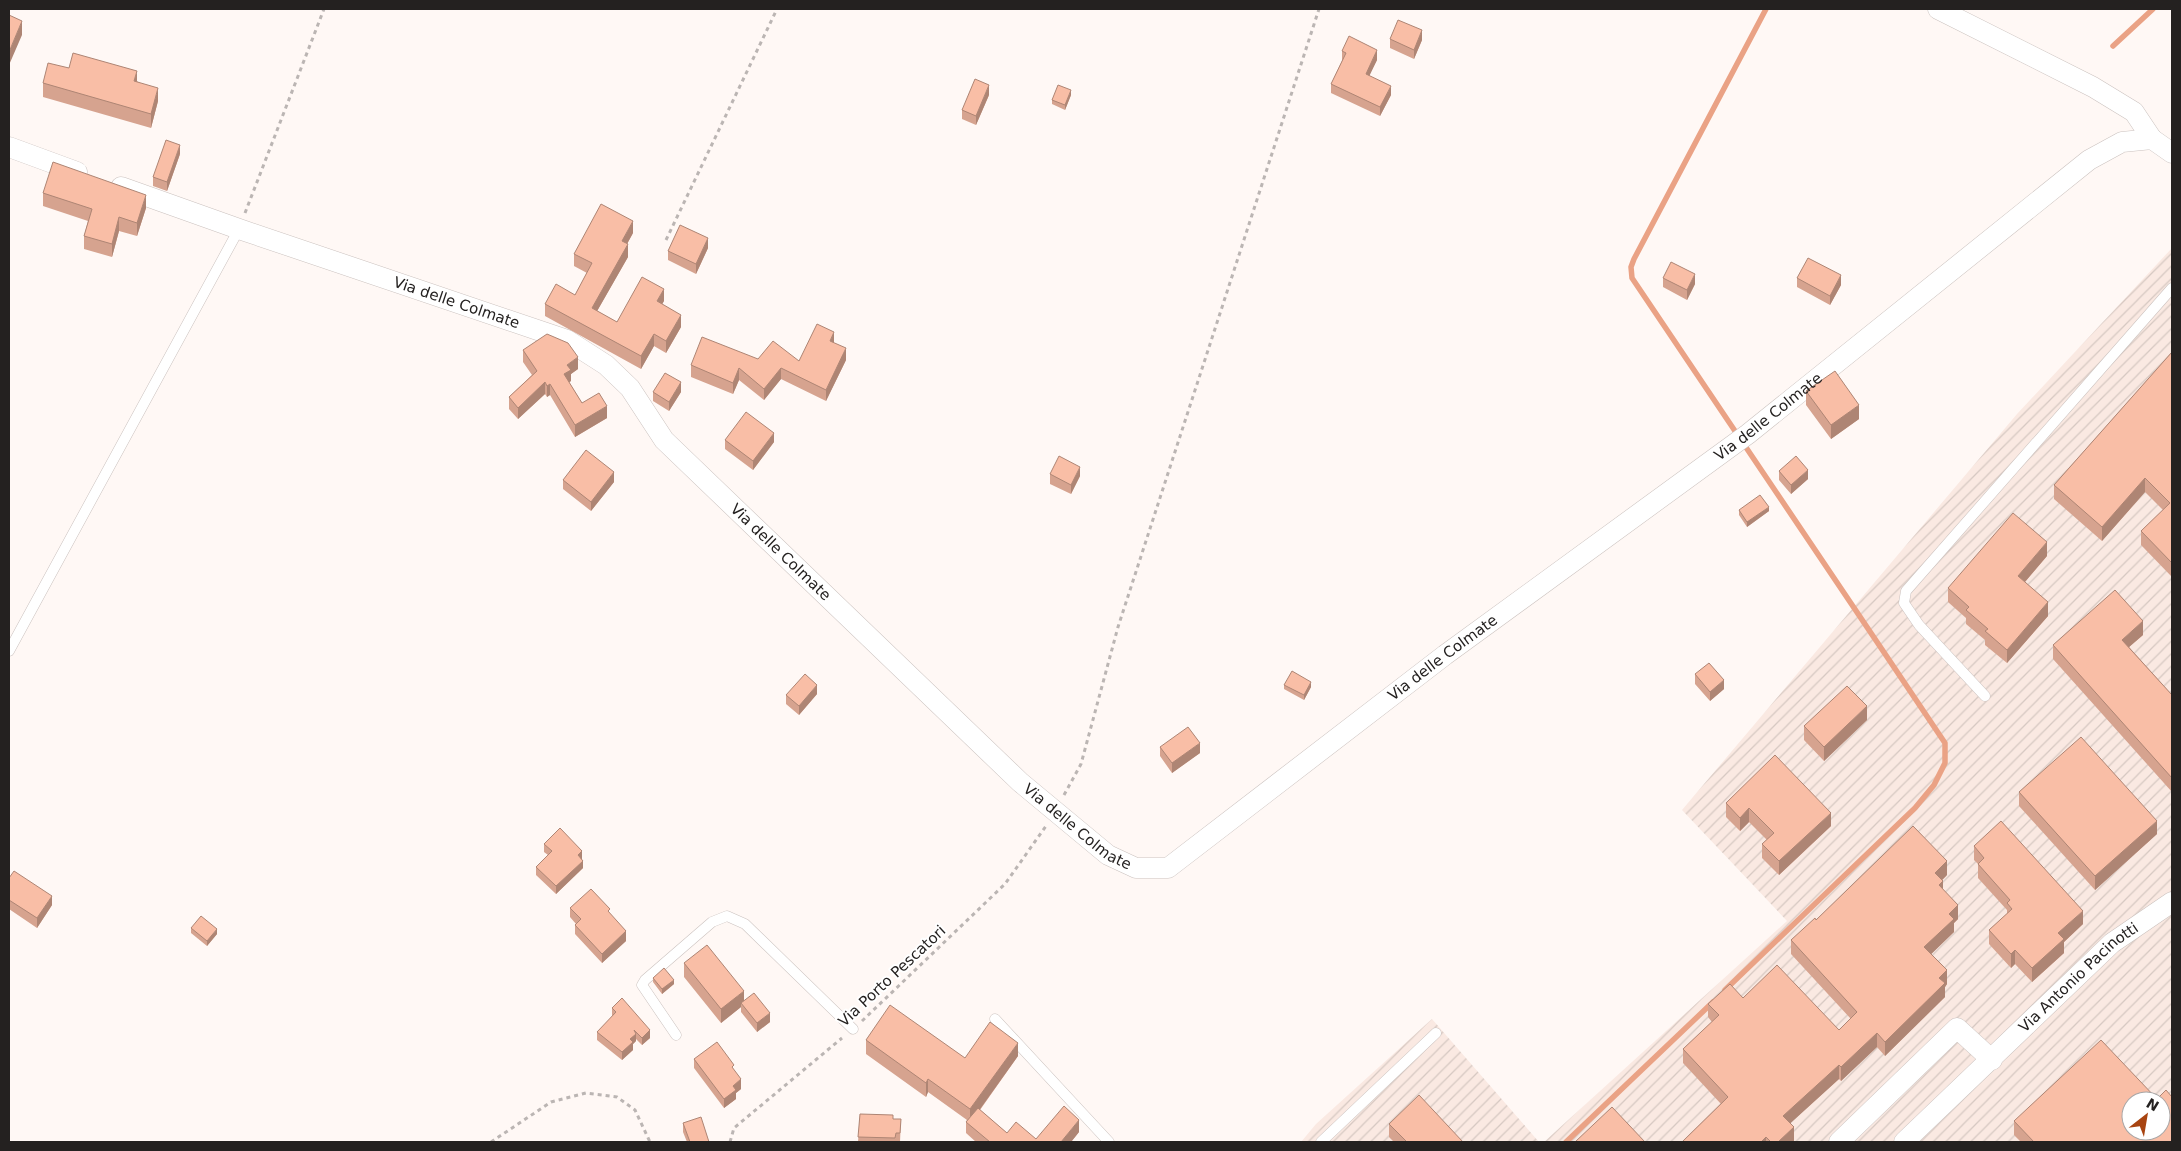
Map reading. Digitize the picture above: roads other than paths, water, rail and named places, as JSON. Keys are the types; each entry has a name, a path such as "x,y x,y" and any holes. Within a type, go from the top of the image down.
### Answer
{"street":[{"path":"1938,9 2093,87 2134,112 2152,139 2172,152"},
{"name":"Via delle Colmate","path":"9,147 239,230 567,340 606,365 630,388 664,440 1013,775 1108,855 1136,868 1168,868 1445,655 1741,439 2089,160 2122,142 2152,139"},
{"name":"Via Antonio Pacinotti","path":"1904,1142 1992,1060 2112,943 2172,902"},
{"path":"1839,1142 1957,1028 1992,1060"}],"lane":[{"path":"9,650 239,230"},
{"path":"1985,696 1919,624 1904,603 1906,590 2172,288"},
{"path":"676,1035 642,985 645,980 712,922 727,916 745,924 854,1028"},
{"path":"995,1019 1108,1142"},
{"path":"1321,1142 1436,1034"}],"waterway":[{"path":"1725,990 1915,808 1934,785 1945,763 1945,743 1632,278 1631,267 1634,259 1766,9"},
{"path":"2113,46 2153,9"},
{"path":"1566,1142 1713,1002"}]}
